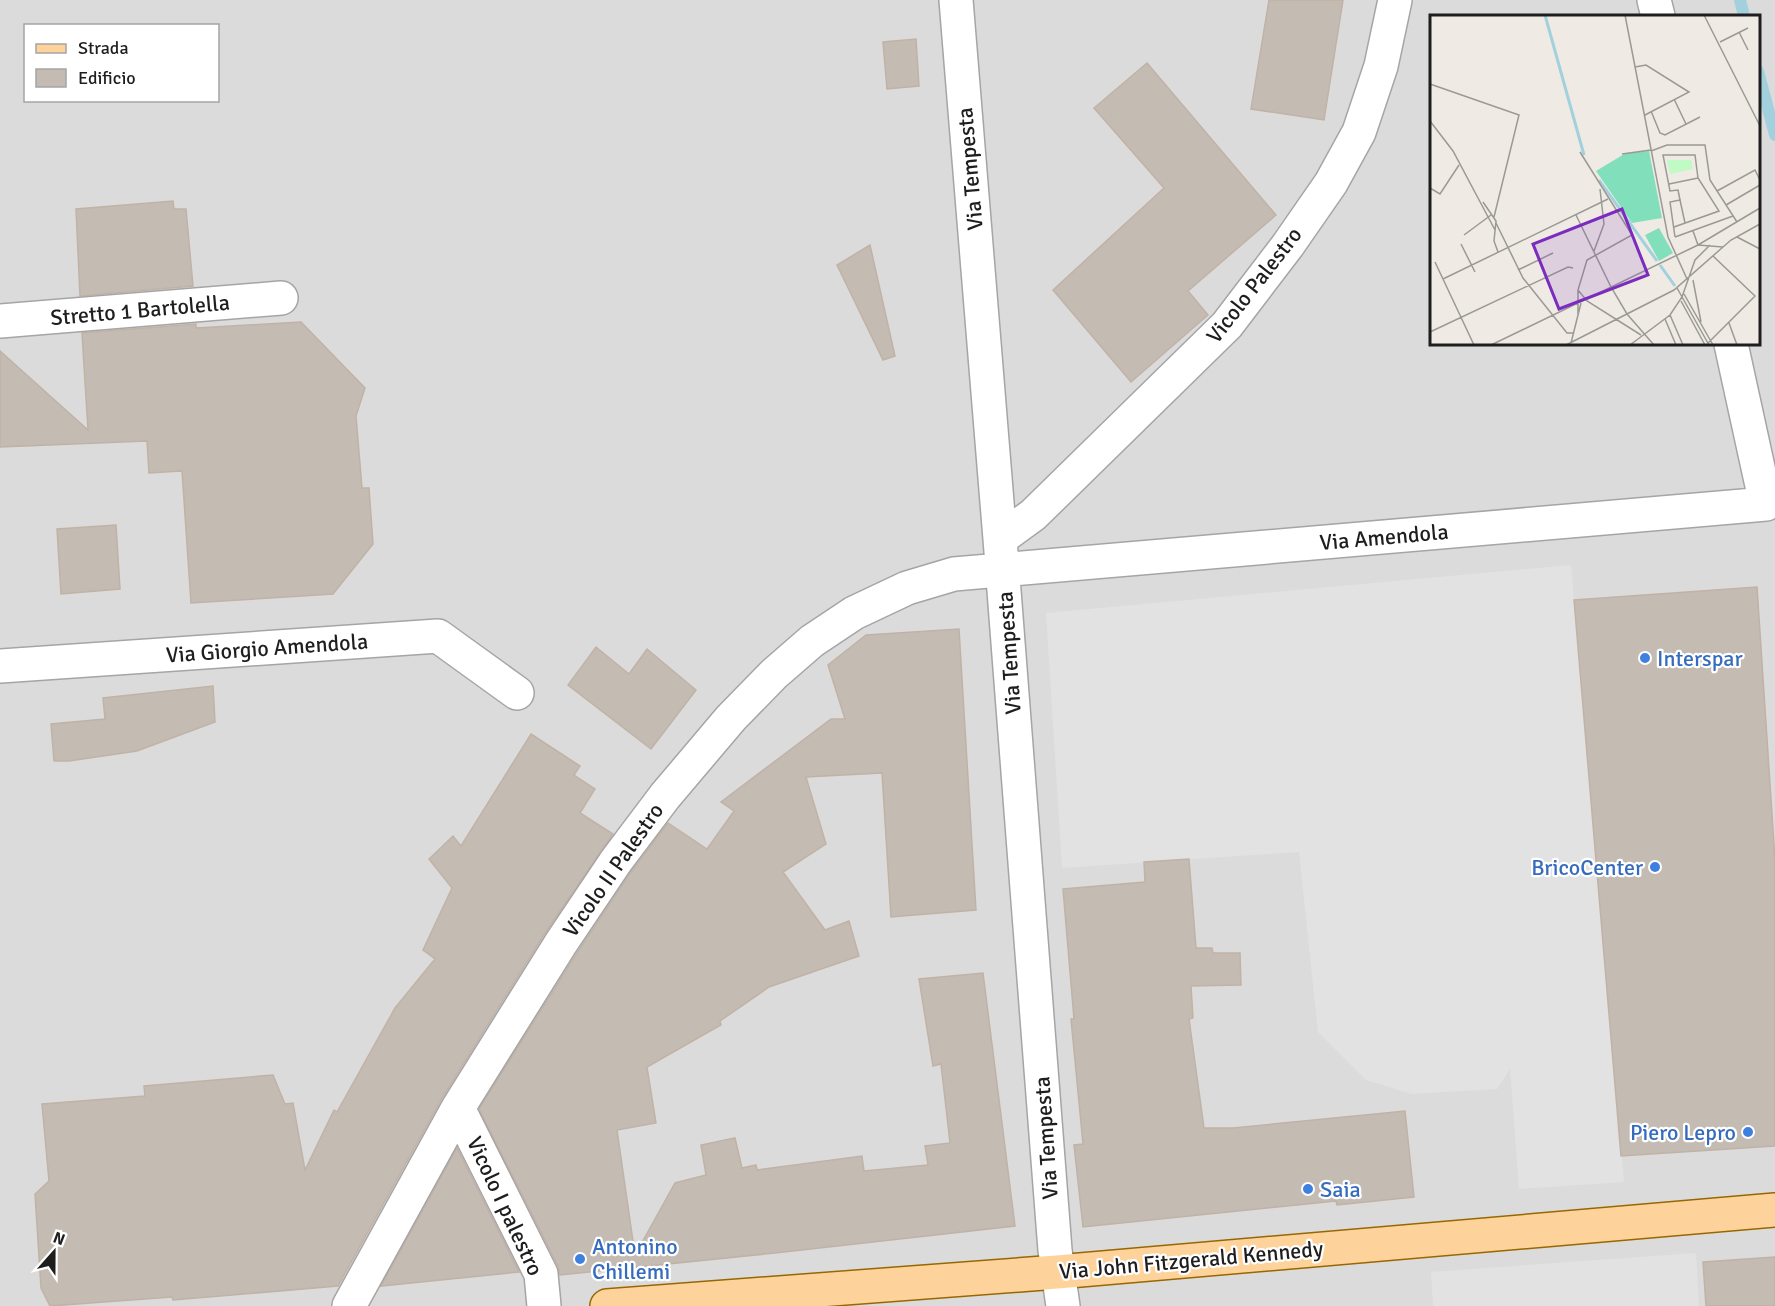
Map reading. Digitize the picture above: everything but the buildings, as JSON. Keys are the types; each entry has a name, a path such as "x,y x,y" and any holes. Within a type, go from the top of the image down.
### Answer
{"main road":[{"name":"Via John Fitzgerald Kennedy","path":"607,1306 1057,1272 1775,1210"}],"street":[{"name":"Via Tempesta","path":"956,0 1057,1272 1063,1306"},
{"name":"Vicolo Palestro","path":"1001,554 1033,515 1227,325 1288,245 1331,183 1359,132 1381,66 1395,0"},
{"path":"1654,0 1658,15"},
{"name":"Stretto 1 Bartolella","path":"0,321 281,298"},
{"name":"Via Amendola","path":"1001,554 1766,504 1731,345"},
{"name":"Vicolo II Palestro","path":"349,1306 458,1108 561,944 616,861 665,796 731,718 774,674 812,641 854,613 906,588 954,574 1001,554"},
{"name":"Via Giorgio Amendola","path":"0,666 438,636 517,693"},
{"name":"Vicolo I palestro","path":"458,1108 541,1274 544,1306"}],"shaded area":[{"path":"0,0 1775,0 1775,1306 0,1306"},
{"path":"1571,565 1624,1182 1519,1189 1510,1069 1497,1089 1412,1094 1366,1080 1318,1032 1299,852 1062,868 1046,613"},
{"path":"1696,1253 1699,1306 1433,1306 1431,1272"}],"waterway":[{"path":"1740,0 1744,15"},
{"path":"1760,79 1775,135"}],"place":[{"name":"Interspar","path":"1645,658"},
{"name":"BricoCenter","path":"1655,867"},
{"name":"Piero Lepro","path":"1748,1132"},
{"name":"Saia","path":"1308,1189"},
{"name":"Antonino Chillemi","path":"580,1259"}]}
